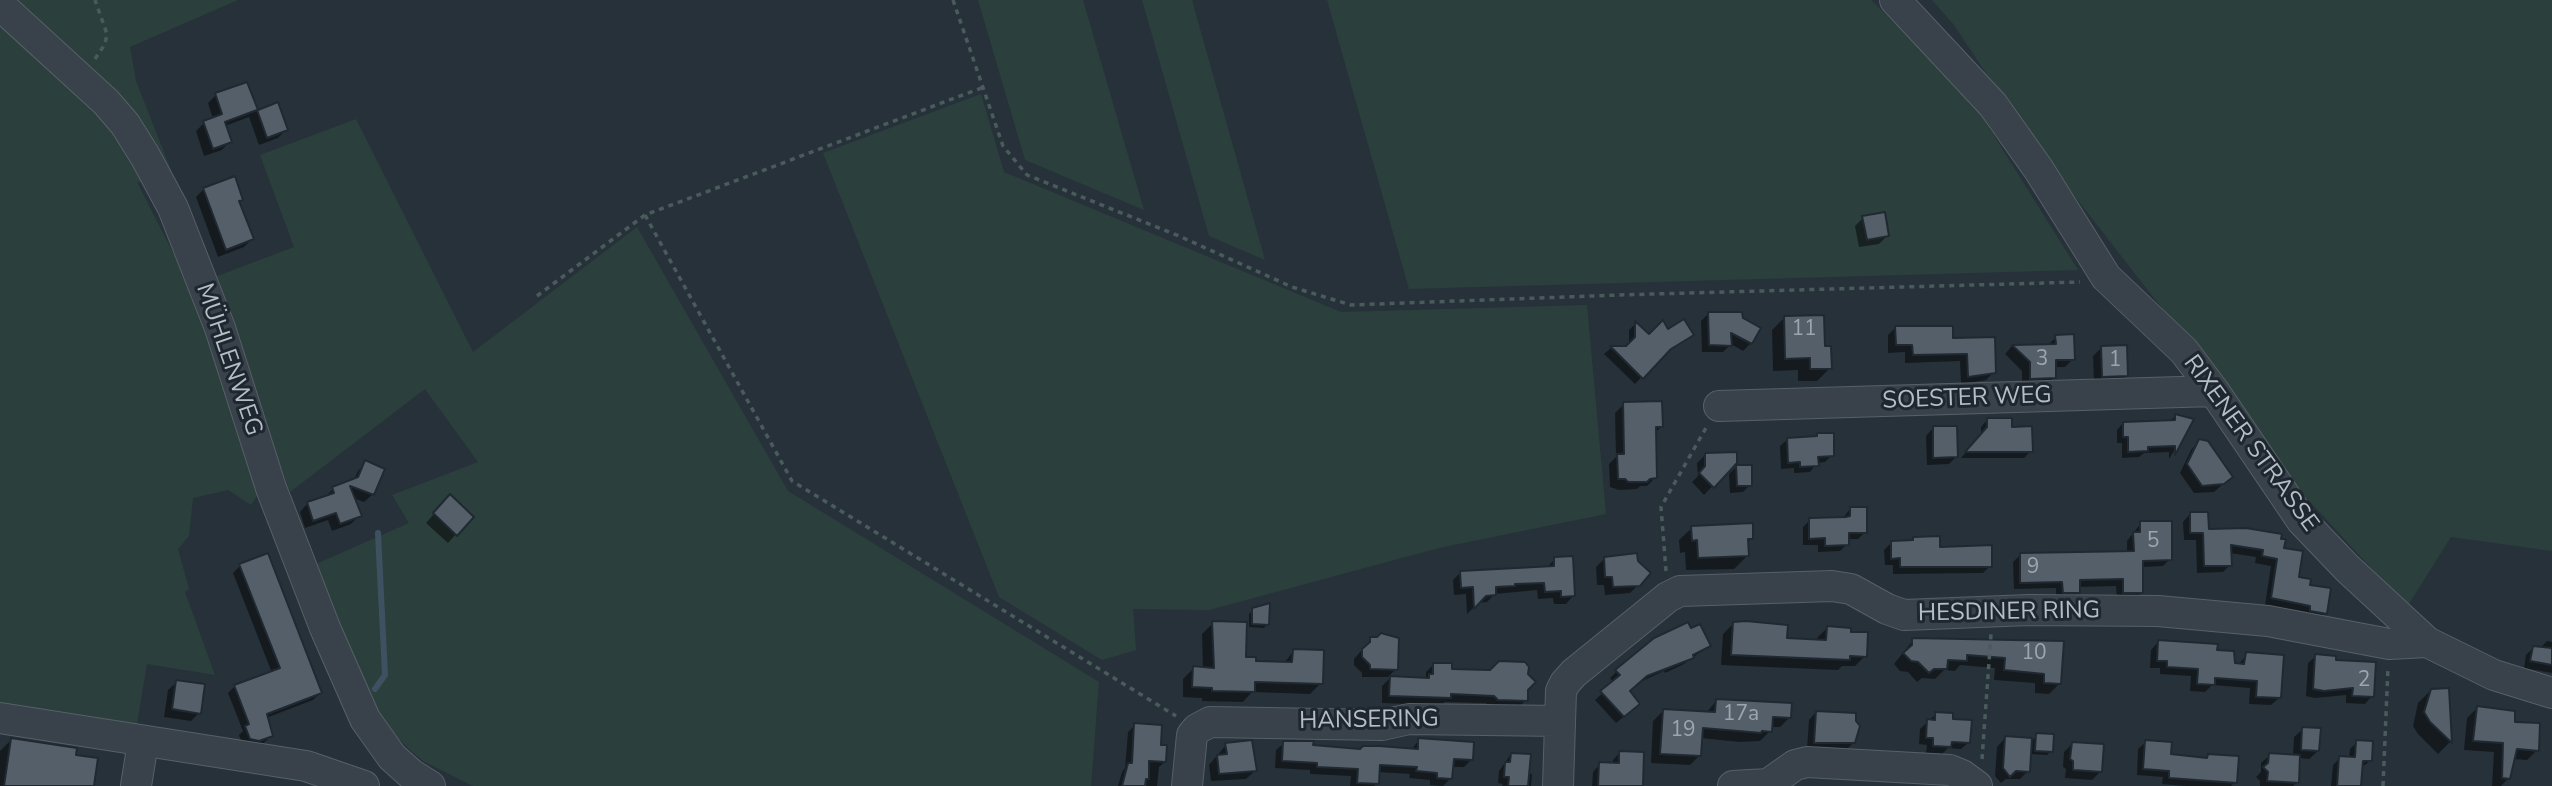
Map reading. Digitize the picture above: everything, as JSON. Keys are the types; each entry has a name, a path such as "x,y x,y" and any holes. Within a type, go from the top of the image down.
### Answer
{"street":[{"name":"RIXENER STRASSE","path":"1895,0 1993,105 2039,170 2106,277 2183,351 2214,391 2302,521 2347,568 2427,642 2494,675 2552,693"},
{"name":"MÜHLENWEG","path":"0,5 81,78 124,124 145,156 173,208 220,328 271,488 325,628 365,719 392,757 430,786"},
{"name":"SOESTER WEG","path":"1719,406 2214,391"},
{"name":"HESDINER RING","path":"1558,786 1561,691 1569,677 1668,597 1684,591 1832,586 1851,589 1886,609 1904,615 2117,610 2268,621 2389,644 2427,642"},
{"path":"0,718 306,766 365,786 392,757"},
{"name":"HANSERING","path":"1197,729 1210,722 1382,725 1409,719 1560,722"},
{"path":"1187,786 1190,742 1197,729"},
{"path":"136,786 143,742"},
{"path":"1733,786 1768,784 1795,765 1807,762 1950,770 1962,775 1979,776"}],"path":[{"path":"81,78 100,53 107,34 95,0"},
{"path":"953,0 1003,146 1027,174 1180,236 1292,288 1351,305 2088,282 2106,277"},
{"path":"537,296 645,215 984,87"},
{"path":"645,215 792,481 1197,729"},
{"path":"1668,597 1661,508 1719,406"},
{"path":"1979,776 1993,611"},
{"path":"2383,786 2389,644"}],"green space":[{"path":"0,0 238,0 130,47 136,81 177,185 137,182 188,282 263,487 251,505 228,490 193,498 189,536 178,549 189,589 185,592 215,675 147,664 136,730 0,712"},
{"path":"978,0 1083,0 1144,210 1025,160"},
{"path":"1142,0 1192,0 1265,260 1209,236"},
{"path":"1327,0 1871,0 1971,99 2078,270 1409,289"},
{"path":"1932,0 2552,0 2552,551 2451,537 2407,607 2277,466 2235,399 2024,131 1954,25"},
{"path":"981,94 1004,172 1341,312 1587,305 1606,514 1439,548 1209,610 1133,609 1136,650 1102,660 999,597 823,153"},
{"path":"356,119 473,352 637,227 788,491 1099,682 1091,786 473,786 423,761 410,750 372,703 354,667 316,564 409,523 392,495 478,462 425,389 290,492 212,278 294,247 260,155"}],"building":[{"path":"247,82 258,110 278,102 288,130 267,138 257,110 225,122 232,142 213,149 203,121 222,114 215,93"},
{"path":"235,176 243,200 239,201 254,239 226,250 203,188"},
{"path":"1885,212 1889,236 1867,240 1862,216"},
{"path":"1708,312 1742,312 1743,318 1761,328 1752,344 1731,333 1732,346 1709,345"},
{"path":"1824,315 1825,346 1831,346 1832,369 1810,369 1810,358 1785,359 1784,316"},
{"path":"1684,319 1694,335 1671,349 1643,379 1610,346 1626,346 1635,337 1635,321 1649,334 1663,320 1668,329"},
{"path":"1895,326 1953,326 1953,338 1995,337 1996,373 1968,377 1967,354 1913,355 1912,345 1896,345"},
{"path":"2074,334 2075,360 2056,360 2056,378 2030,379 2030,362 2012,345 2056,344 2055,335"},
{"path":"2127,345 2128,376 2102,377 2101,346"},
{"path":"1662,401 1663,427 1656,427 1657,478 1647,482 1618,479 1617,454 1624,454 1623,402"},
{"path":"2175,414 2194,419 2175,455 2175,446 2148,447 2148,451 2128,452 2128,437 2123,437 2123,422 2175,420"},
{"path":"1987,418 2012,418 2012,427 2032,426 2033,452 1965,452 1987,427"},
{"path":"1933,426 1957,426 1958,457 1933,458"},
{"path":"1817,433 1834,433 1834,456 1818,457 1819,466 1800,467 1800,462 1788,463 1787,438 1817,436"},
{"path":"2199,439 2208,441 2233,477 2224,484 2202,486 2187,464"},
{"path":"1737,452 1737,463 1714,488 1699,473 1705,466 1705,453"},
{"path":"365,460 385,469 374,495 350,486 362,516 340,524 336,513 313,521 307,502 334,493 332,487 358,477"},
{"path":"1736,465 1752,465 1752,486 1737,486"},
{"path":"450,494 474,517 457,536 433,513"},
{"path":"1850,507 1867,507 1867,533 1849,533 1849,545 1825,546 1825,538 1809,539 1809,518 1850,516"},
{"path":"2190,512 2208,512 2209,529 2246,528 2282,534 2281,539 2286,539 2284,548 2303,551 2299,577 2311,579 2310,585 2331,588 2327,614 2310,611 2310,606 2271,598 2277,559 2262,556 2263,550 2231,545 2232,566 2204,566 2203,533 2190,533"},
{"path":"2140,521 2172,521 2172,560 2143,561 2143,593 2123,593 2123,579 2080,580 2080,593 2063,593 2062,582 2020,583 2020,553 2134,551 2133,532 2140,532"},
{"path":"1753,523 1753,539 1748,539 1749,556 1698,558 1697,540 1692,541 1691,526"},
{"path":"1940,536 1940,547 1992,545 1992,567 1900,567 1900,558 1891,559 1891,541"},
{"path":"268,553 322,693 267,714 273,736 259,741 250,739 245,726 249,724 234,685 280,668 239,564"},
{"path":"1637,553 1638,561 1651,573 1640,586 1613,587 1612,577 1605,577 1604,557"},
{"path":"1573,556 1575,596 1561,597 1561,591 1545,592 1544,583 1515,584 1496,587 1496,595 1486,596 1474,609 1473,587 1461,588 1460,571 1554,566 1554,557"},
{"path":"1270,603 1269,625 1252,624 1252,608"},
{"path":"1212,621 1247,622 1246,657 1256,657 1256,661 1292,662 1293,649 1324,650 1323,684 1255,682 1255,692 1212,691 1212,688 1192,687 1193,666 1214,668"},
{"path":"1688,622 1691,628 1700,624 1711,646 1693,655 1694,658 1647,676 1630,691 1640,704 1624,717 1600,691 1620,675 1615,670 1654,638"},
{"path":"1733,622 1788,625 1787,638 1826,640 1827,626 1851,628 1851,632 1868,632 1867,657 1850,656 1850,660 1731,655"},
{"path":"1381,633 1399,638 1398,670 1370,669 1370,665 1362,657 1362,649 1370,642 1370,637 1377,637"},
{"path":"1912,638 2064,641 2061,684 2044,683 2044,674 2004,670 2005,658 1967,655 1967,661 1948,660 1947,669 1934,669 1929,673 1903,653 1912,645"},
{"path":"2158,640 2218,644 2217,650 2234,651 2235,663 2244,664 2246,652 2284,655 2281,698 2256,697 2257,681 2215,678 2215,685 2197,684 2198,669 2167,667 2167,661 2157,661"},
{"path":"2533,646 2552,648 2552,665 2530,661"},
{"path":"2315,654 2336,656 2336,660 2376,662 2374,697 2352,696 2353,688 2324,691 2313,689"},
{"path":"1499,661 1525,662 1529,667 1528,674 1536,682 1528,690 1528,701 1451,694 1451,698 1389,696 1390,676 1429,678 1429,674 1433,674 1433,663 1452,663 1452,669 1490,670"},
{"path":"176,680 205,684 201,714 172,709"},
{"path":"2449,688 2452,743 2430,722 2424,712 2431,689"},
{"path":"1716,699 1792,703 1791,718 1773,717 1772,732 1703,728 1701,756 1660,754 1663,709 1715,712"},
{"path":"2477,706 2515,711 2515,722 2540,723 2539,751 2517,749 2510,779 2502,778 2503,743 2473,741"},
{"path":"1816,711 1856,713 1856,721 1860,726 1855,743 1814,743"},
{"path":"1935,712 1953,713 1953,719 1972,720 1970,743 1952,742 1951,747 1933,746 1933,738 1926,738 1927,719 1935,720"},
{"path":"1134,723 1162,725 1161,745 1167,745 1166,762 1149,761 1149,779 1146,779 1145,786 1122,786 1128,763 1132,763"},
{"path":"2302,727 2321,728 2319,751 2301,750"},
{"path":"2036,733 2054,734 2053,752 2035,751"},
{"path":"2005,736 2032,738 2030,772 2016,771 2010,777 2003,768"},
{"path":"11,738 77,748 76,755 98,758 94,786 4,786"},
{"path":"1418,738 1474,742 1473,760 1454,759 1452,779 1437,778 1437,773 1416,771 1417,767 1380,765 1379,784 1357,783 1358,769 1317,767 1317,763 1282,761 1283,741 1314,741 1313,745 1360,749 1363,746 1379,746 1418,749"},
{"path":"1252,740 1257,771 1219,774 1217,755 1227,754 1225,743"},
{"path":"2145,740 2172,742 2171,754 2207,758 2208,754 2239,756 2237,783 2169,778 2169,771 2143,769"},
{"path":"2356,740 2373,741 2372,761 2363,761 2361,786 2337,786 2339,756 2355,757"},
{"path":"2072,742 2104,744 2102,772 2073,770 2073,761 2070,759"},
{"path":"1619,751 1644,752 1643,786 1598,786 1599,762 1619,763"},
{"path":"1511,753 1531,754 1528,786 1508,786 1509,777 1504,777 1505,762 1510,762"},
{"path":"2269,753 2300,755 2299,783 2267,781 2268,772 2263,767 2268,763"}],"waterway":[{"path":"375,689 385,675 378,533"}]}
